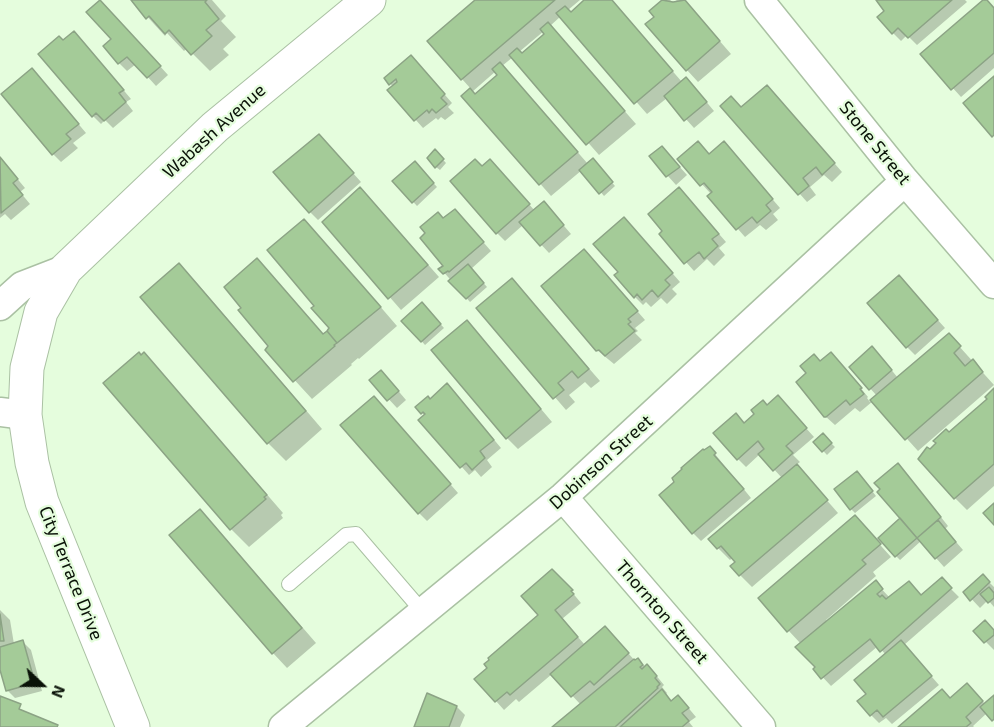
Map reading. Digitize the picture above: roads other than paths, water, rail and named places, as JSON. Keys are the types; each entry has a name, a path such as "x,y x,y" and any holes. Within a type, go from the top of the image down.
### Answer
{"street":[{"name":"Wabash Avenue","path":"12,414 27,368 41,312 66,269 215,127 369,0"},
{"name":"Stone Street","path":"759,0 905,181 994,284"},
{"name":"Dobinson Street","path":"283,727 563,497 905,181"},
{"name":"Wabash Avenue","path":"0,306 22,286 66,269"},
{"name":"City Terrace Drive","path":"12,414 32,463 42,502 133,727"},
{"name":"Thornton Street","path":"563,497 761,727"}],"lane":[{"path":"288,584 346,535 356,534 423,612"}]}
